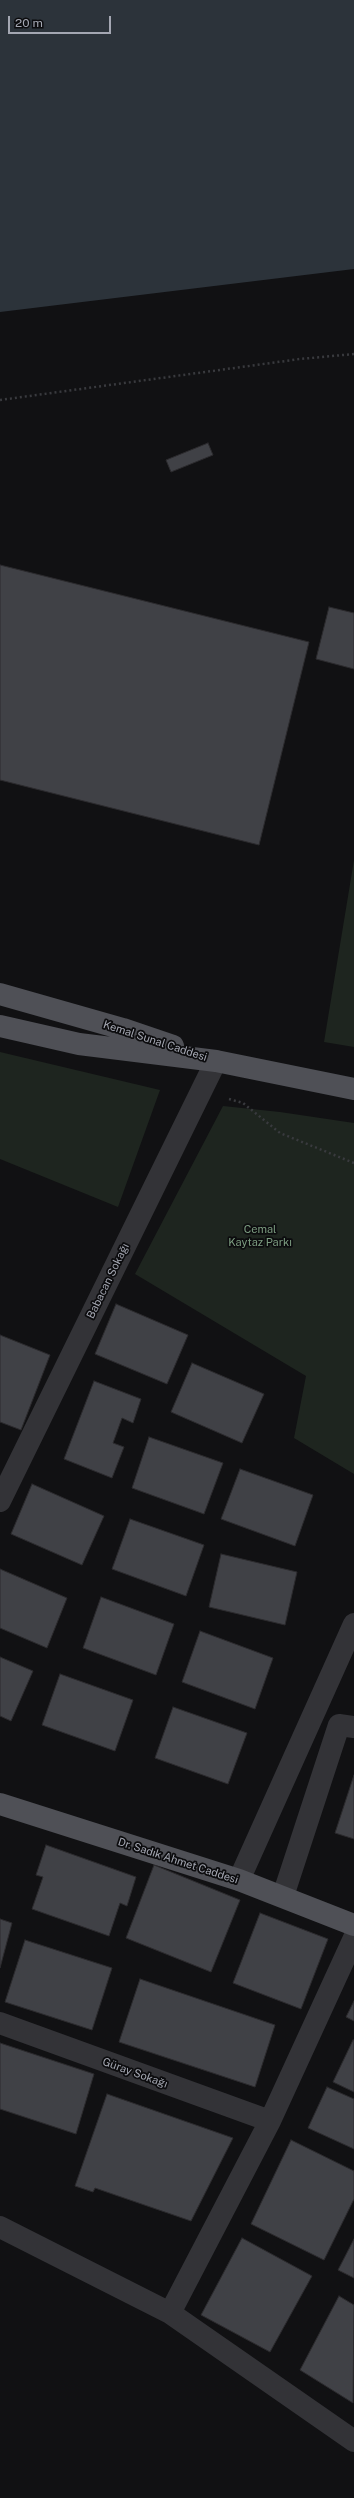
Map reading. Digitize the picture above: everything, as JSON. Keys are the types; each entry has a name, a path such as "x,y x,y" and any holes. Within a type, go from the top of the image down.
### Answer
{"main road":[{"name":"Kemal Sunal Caddesi","path":"0,994 123,1029 216,1061"},
{"name":"Kemal Sunal Caddesi","path":"0,1026 79,1044 216,1061"},
{"path":"216,1061 354,1090"},
{"name":"Dr. Sadık Ahmet Caddesi","path":"0,1804 239,1880 354,1925"}],"street":[{"name":"Babacan Sokağı","path":"0,1501 216,1061"},
{"path":"239,1880 354,1624"},
{"path":"283,1896 339,1725 354,1727"},
{"path":"170,2314 270,2121 354,1938"},
{"name":"Güray Sokağı","path":"0,2023 270,2121"},
{"path":"0,2227 170,2314 354,2440"}],"path":[{"path":"0,400 300,359 354,354"},
{"path":"201,1091 243,1103 280,1133 354,1163"}],"green space":[{"path":"354,860 354,1047 324,1042"},
{"path":"0,1052 160,1090 118,1207 0,1159"},
{"name":"Cemal Kaytaz Parkı","path":"223,1106 280,1112 354,1123 354,1474 294,1438 306,1376 135,1274"}],"shaded area":[{"path":"0,0 354,0 354,269 0,312"}],"building":[{"path":"208,443 213,455 171,472 166,460"},
{"path":"0,565 309,642 259,845 0,780"},
{"path":"329,607 354,613 354,669 316,659"},
{"path":"116,1304 188,1335 167,1384 95,1354"},
{"path":"0,1335 50,1355 21,1430 0,1422"},
{"path":"192,1363 264,1394 242,1443 171,1412"},
{"path":"94,1381 141,1399 133,1423 122,1418 113,1443 124,1447 112,1478 64,1459"},
{"path":"149,1437 223,1463 204,1514 132,1488"},
{"path":"240,1469 313,1495 295,1546 221,1519"},
{"path":"32,1484 104,1516 82,1565 11,1534"},
{"path":"130,1519 204,1545 186,1596 112,1569"},
{"path":"221,1554 297,1572 285,1625 209,1607"},
{"path":"0,1569 67,1598 47,1648 0,1628"},
{"path":"101,1597 174,1624 156,1675 83,1648"},
{"path":"200,1631 273,1658 255,1709 182,1682"},
{"path":"0,1657 33,1671 11,1721 0,1716"},
{"path":"60,1674 133,1700 115,1751 42,1725"},
{"path":"173,1707 247,1733 228,1784 155,1758"},
{"path":"354,1775 354,1839 335,1833"},
{"path":"46,1845 136,1877 127,1906 120,1903 109,1936 32,1909 43,1877 36,1875"},
{"path":"154,1865 240,1900 211,1972 126,1938"},
{"path":"260,1913 328,1939 301,2009 233,1983"},
{"path":"0,1919 12,1923 0,1968"},
{"path":"25,1940 112,1968 92,2030 5,2002"},
{"path":"140,1979 275,2025 255,2087 119,2042"},
{"path":"354,2001 354,2021 346,2017"},
{"path":"354,2040 354,2092 333,2082"},
{"path":"0,2043 94,2074 76,2134 0,2109"},
{"path":"327,2087 354,2099 354,2149 308,2128"},
{"path":"107,2094 233,2138 191,2221 95,2188 93,2192 75,2186"},
{"path":"291,2140 354,2171 354,2199 324,2260 251,2224"},
{"path":"242,2238 312,2276 270,2352 201,2315"},
{"path":"354,2239 354,2278 338,2270"},
{"path":"339,2296 354,2305 353,2403 300,2370"}]}
